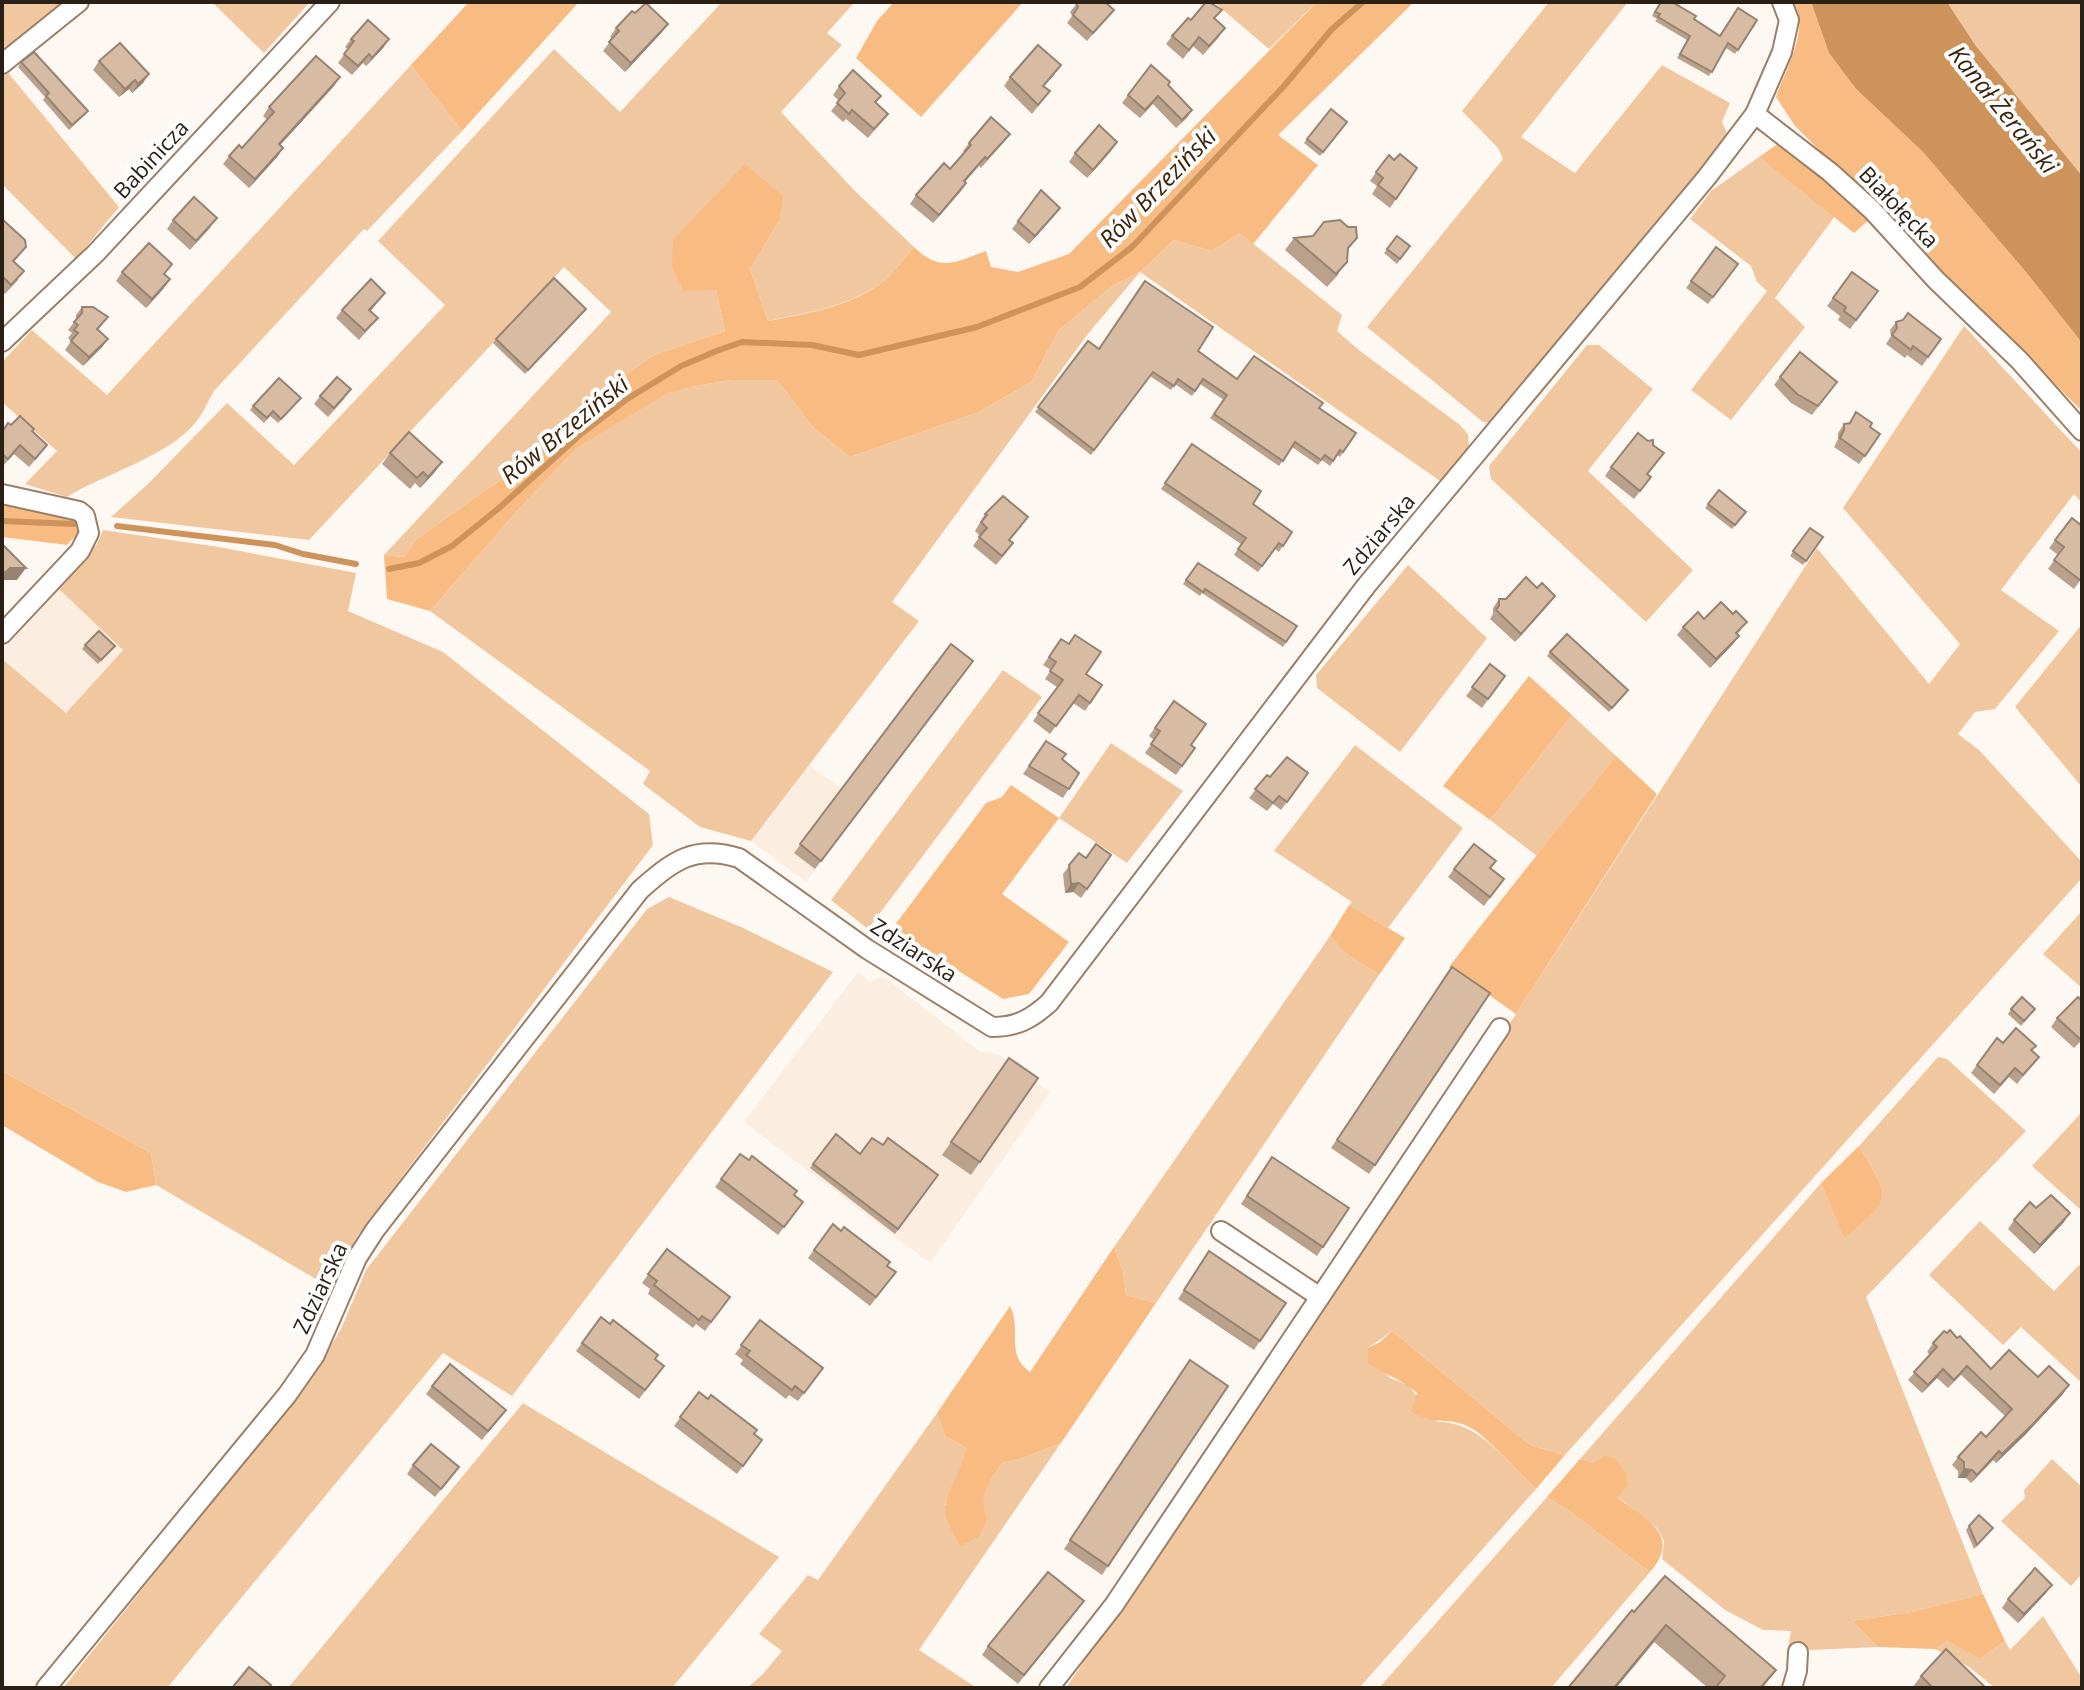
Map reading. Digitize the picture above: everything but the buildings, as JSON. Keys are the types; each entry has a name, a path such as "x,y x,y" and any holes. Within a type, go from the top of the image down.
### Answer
{"street":[{"path":"2,64 79,2"},
{"name":"Babinicza","path":"2,342 96,253 330,2"},
{"path":"1755,114 1782,52 1789,20 1782,2"},
{"name":"Białołęcka","path":"1755,114 1830,172 1872,210 1936,280 2019,360 2082,431"},
{"name":"Zdziarska","path":"46,1688 302,1375 327,1330 357,1258 375,1230 640,890 670,865 691,854 719,851 739,858 867,949 972,1017 992,1027 1009,1027 1032,1019 1049,1003 1097,941 1366,586 1707,177 1755,114"},
{"path":"2,634 80,551 89,533 85,516 79,511 4,494"},
{"path":"1049,1688 1114,1605 1500,1028"},
{"path":"1221,1231 1320,1297"},
{"path":"1792,1688 1798,1652"}],"shaded area":[{"path":"2,2 67,2 2,55"},
{"path":"212,2 310,2 264,53"},
{"path":"469,2 579,2 462,131 411,65"},
{"path":"722,2 855,2 827,33 842,45 781,112 855,191 914,247 885,280 844,302 768,321 750,269 779,221 716,290 725,331 654,355 592,398 555,441 417,539 404,557 384,555 611,312 564,267 309,540 111,517 227,403 294,465 445,305 378,241 554,49 620,112"},
{"path":"894,2 1023,2 921,117 856,58 877,21"},
{"path":"1214,2 1317,2 1269,49"},
{"path":"1317,2 1414,2 1278,135 1318,165 1253,244 1240,233 1212,251 1174,240 1140,272 1112,286 1059,330 1031,382 979,412 850,457 814,428 777,380 731,380 666,394 577,448 516,512 430,611 387,599 384,555 404,557 417,539 555,441 592,398 654,355 725,331 716,290 684,291 672,267 673,240 745,164 783,196 779,221 750,269 768,321 829,308 873,289 892,273 914,247 940,263 986,251 991,267 1018,272 1069,254"},
{"path":"1549,2 1628,2 1521,137 1575,173 1662,65 1730,103 1722,122 1728,135 1490,423 1483,422 1367,327 1503,159 1498,148 1462,111"},
{"path":"1793,2 1811,2 1829,53 1856,89 1923,152 2082,343 2082,411 1795,126 1776,97 1798,36 1798,12"},
{"path":"1947,2 2082,2 2082,177 1976,46"},
{"path":"411,65 462,131 367,231 364,229 214,391 195,423 168,446 67,497 25,484 57,451 2,402 2,362 32,330 107,395"},
{"path":"5,69 119,207 76,259 2,184 2,73"},
{"path":"1779,143 1829,180 1871,218 1854,233 1759,157"},
{"path":"1759,157 1835,216 1775,298 1805,327 1731,420 1691,390 1767,291 1757,282 1751,266 1690,219 1711,191"},
{"path":"1240,233 1342,315 1337,331 1460,425 1468,434 1469,448 1443,483 1140,272 1174,240 1212,251"},
{"path":"1140,272 1087,335 892,602 919,621 751,841 700,827 643,784 650,771 430,611 516,512 577,448 665,394 731,380 777,380 814,428 850,457 979,412 1031,382 1059,330 1112,286"},
{"path":"1964,326 2082,453 2082,503 2074,494 2001,590 2059,631 1995,709 1975,712 1958,734 1979,750 2082,862 2082,878 1565,1455 1530,1445 1392,1331 1368,1348 1390,1378 1408,1385 1438,1422 1467,1428 1480,1436 1536,1489 1359,1688 1066,1688 1516,1014 1817,548 1929,684 1960,644 1843,508"},
{"path":"1587,345 1599,345 1653,389 1588,471 1693,570 1646,622 1491,479 1489,466"},
{"path":"2,505 49,510 69,516 80,531 67,545 2,537"},
{"path":"103,530 219,547 356,573 348,611 443,652 649,814 653,845 358,1235 331,1288 156,1185 151,1153 2,1071 2,659 66,713 123,650 59,589 97,544"},
{"path":"1408,565 1487,638 1400,752 1317,688 1316,675"},
{"path":"59,589 123,649 66,713 2,659 2,651"},
{"path":"2082,624 2082,787 2015,707"},
{"path":"1003,670 1042,697 868,929 831,900"},
{"path":"1529,676 1572,715 1490,820 1443,786"},
{"path":"1572,715 1616,756 1537,856 1490,820"},
{"path":"1111,743 1183,791 1127,863 1059,818"},
{"path":"1355,745 1463,828 1388,928 1349,905 1352,902 1274,851"},
{"path":"1616,756 1657,794 1516,1014 1449,967"},
{"path":"809,765 864,805 806,882 751,841"},
{"path":"1011,785 1059,818 1002,894 1069,942 1029,994 1003,999 892,929 986,803 1002,797"},
{"path":"669,897 741,927 833,972 512,1396 443,1353 167,1688 63,1688 314,1374 341,1329 366,1270 647,909"},
{"path":"1349,905 1405,938 1379,975 1344,952 1330,936"},
{"path":"2082,911 2082,988 2043,954"},
{"path":"1330,936 1344,952 1379,975 1156,1303 1126,1295 1123,1271 1114,1247"},
{"path":"858,972 870,982 883,976 979,1051 998,1054 1050,1092 930,1263 744,1122"},
{"path":"1938,1057 1947,1059 2026,1131 1866,1297 1983,1594 1911,1612 1852,1621 1878,1647 1788,1648 1791,1631 1763,1630 1725,1610 1662,1559 1664,1541 1657,1528 1618,1497 1593,1463 1580,1459 1821,1183 1844,1237 1880,1205 1882,1188 1859,1146"},
{"path":"2,1071 151,1153 156,1185 126,1192 98,1182 2,1125"},
{"path":"2082,1112 2082,1211 2032,1166"},
{"path":"1859,1146 1882,1188 1883,1197 1872,1214 1844,1238 1821,1183"},
{"path":"1980,1221 2054,1291 2079,1265 2082,1268 2082,1383 2021,1327 2003,1345 1929,1275"},
{"path":"1114,1247 1123,1271 1126,1295 1156,1303 1061,1443 1002,1463 984,1496 987,1520 978,1537 960,1546 949,1525 945,1508 966,1448 945,1436 937,1413 1010,1306 1018,1358 1030,1372"},
{"path":"1392,1331 1530,1445 1565,1455 1536,1489 1495,1447 1471,1428 1456,1422 1426,1418 1411,1411 1417,1393 1368,1363 1368,1348"},
{"path":"523,1403 779,1557 672,1688 288,1688"},
{"path":"937,1413 945,1436 966,1448 964,1465 945,1505 982,1505 985,1489 1002,1463 1061,1443 919,1650 977,1688 747,1688 782,1651 759,1634 808,1575 818,1580"},
{"path":"1604,1456 1615,1458 1626,1473 1627,1485 1618,1498 1649,1521 1661,1538 1659,1559 1650,1572 1547,1497 1580,1459 1593,1463"},
{"path":"2052,1459 2082,1487 2082,1574 2071,1586 2001,1521 2025,1498 2024,1490"},
{"path":"1547,1497 1650,1572 1551,1688 1379,1688"},
{"path":"1983,1594 2005,1641 1980,1659 1947,1640 1935,1649 1878,1647 1852,1621 1911,1612"},
{"path":"2043,1616 2082,1678 2082,1688 1995,1688 1969,1667 1935,1649 1947,1639 1980,1659 2005,1641 2010,1650"}],"water":[{"name":"Kanał Żerański","path":"1811,2 1947,2 1976,46 2082,176 2082,343 1923,152 1856,89 1829,53"}],"waterway":[{"name":"Rów Brzeziński","path":"389,569 419,563 452,546 582,433 627,399 681,366 719,350 742,342 812,345 859,355 977,327 1080,287 1132,247 1284,86 1332,29 1363,2"},
{"name":"Rów Brzeziński","path":"2,521 74,524"},
{"name":"Rów Brzeziński","path":"117,526 275,545 356,564"}]}
